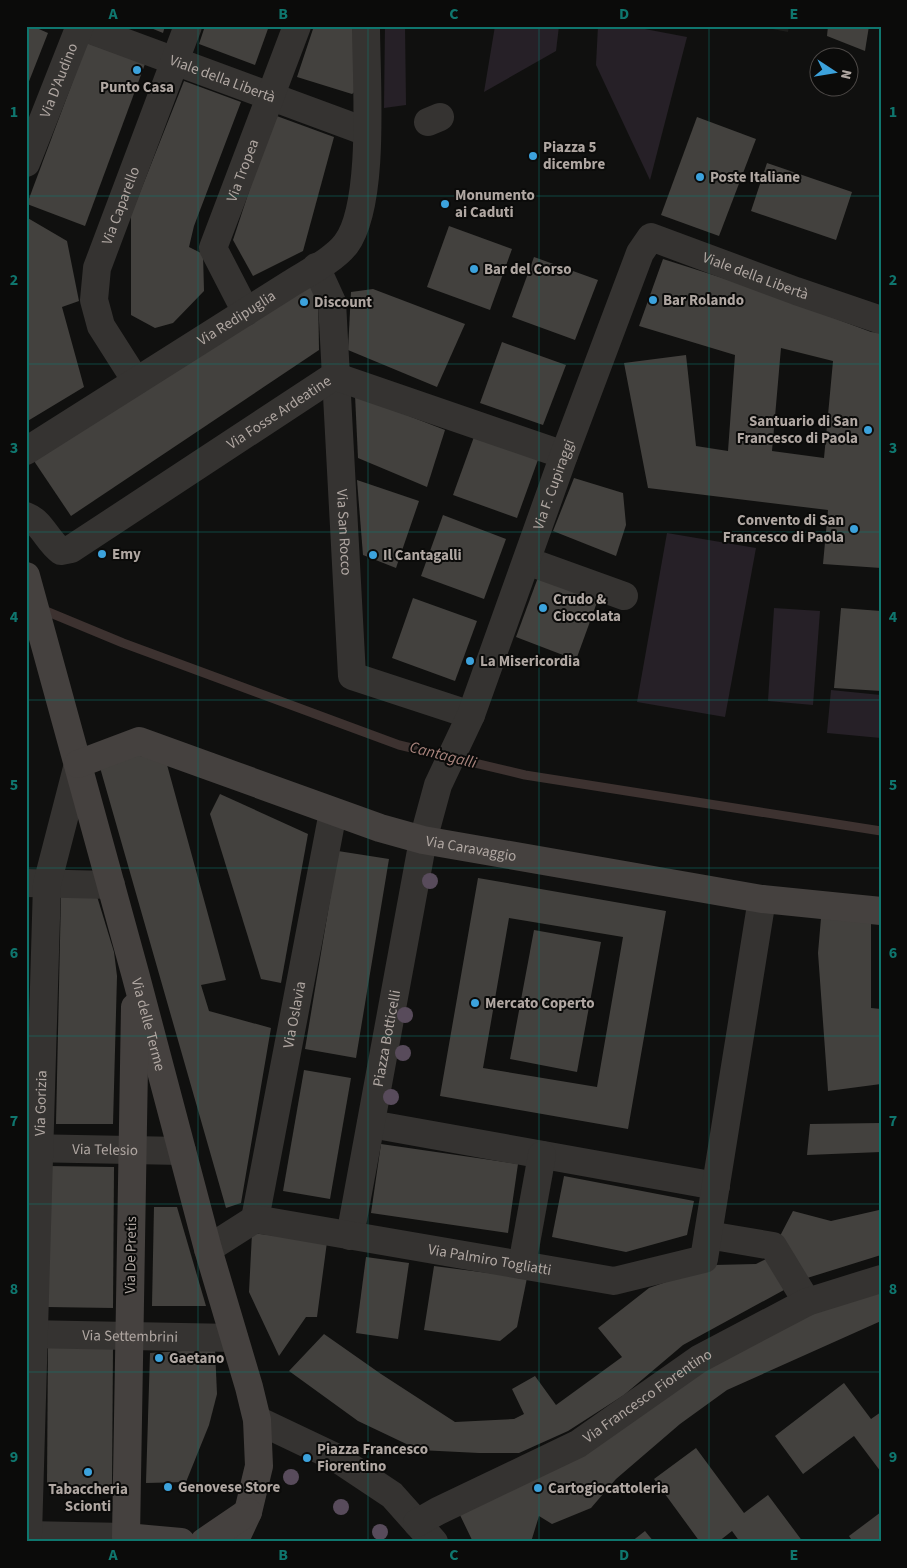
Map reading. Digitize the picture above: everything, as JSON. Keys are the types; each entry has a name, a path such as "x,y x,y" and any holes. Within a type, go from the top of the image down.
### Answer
{"main road":[{"name":"Via delle Terme","path":"26,576 136,974 208,1249 257,1420 259,1466 248,1512 234,1542"},
{"name":"Via Caravaggio","path":"78,764 139,741 333,812 423,840 762,899 881,911"},
{"name":"Via De Pretis","path":"126,1537 136,974"},
{"path":"204,1542 248,1512"},
{"path":"126,1537 181,1542"}],"street":[{"name":"Viale della Libertà","path":"80,26 367,132"},
{"name":"Via D'Audino","path":"26,163 80,26"},
{"name":"Via Caparello","path":"136,382 101,326 94,300 97,268 188,26"},
{"name":"Via Tropea","path":"246,312 213,248 297,26"},
{"name":"Via Redipuglia","path":"26,451 316,267 344,246 354,233 363,199 367,132 366,26"},
{"name":"Viale della Libertà","path":"640,253 651,237 796,291 881,320"},
{"name":"Via F. Cupiraggi","path":"438,785 471,715 564,456 640,253"},
{"name":"Via San Rocco","path":"316,267 332,302 334,376 352,676 471,715"},
{"name":"Via Fosse Ardeatine","path":"26,516 37,523 53,546 61,551 71,549 334,376 564,456"},
{"path":"526,561 624,596"},
{"name":"Via Gorizia","path":"27,1535 36,884 78,764"},
{"name":"Piazza Botticelli","path":"350,1236 423,840 438,785"},
{"name":"Via Oslavia","path":"255,1219 333,812"},
{"path":"36,884 111,885"},
{"name":"Via Palmiro Togliatti","path":"255,1219 614,1281 704,1259 762,899"},
{"path":"370,1124 716,1186"},
{"name":"Via Telesio","path":"33,1148 182,1151"},
{"path":"522,1265 542,1155"},
{"path":"208,1249 255,1219"},
{"path":"708,1235 773,1246 807,1302"},
{"name":"Via Francesco Fiorentino","path":"426,1532 438,1511 578,1444 699,1359 807,1302 881,1279"},
{"name":"Via Settembrini","path":"30,1334 234,1338"},
{"path":"257,1420 335,1458 392,1495 426,1532"},
{"path":"27,1535 81,1539 126,1537"}],"shaded area":[{"path":"385,26 405,26 406,105 384,108"},
{"path":"495,26 559,26 556,51 484,92"},
{"path":"598,26 629,26 687,37 650,180 596,65"},
{"path":"757,26 789,26 788,32"},
{"path":"667,533 756,548 725,717 637,702"},
{"path":"774,608 820,611 813,705 768,701"},
{"path":"831,690 881,695 881,738 827,733"}],"building":[{"path":"26,26 32,26 48,33 26,89"},
{"path":"146,26 165,26 163,33"},
{"path":"205,26 269,26 255,65 199,44"},
{"path":"314,26 356,26 357,90 352,94 297,77"},
{"path":"828,26 869,26 865,51 827,36"},
{"path":"87,43 145,64 85,226 27,204"},
{"path":"184,81 241,102 194,226 189,247 203,254 204,291 173,323 155,328 131,315 131,215"},
{"path":"274,115 334,137 303,251 253,276 233,240"},
{"path":"697,117 756,139 719,236 661,215"},
{"path":"767,163 852,192 836,240 751,211"},
{"path":"26,217 67,241 79,301 62,307 84,387 26,422"},
{"path":"449,226 512,249 490,310 427,287"},
{"path":"534,257 598,280 575,340 512,317"},
{"path":"663,259 754,288 871,332 881,333 881,568 823,564 828,510 648,488 624,363 686,355 696,446 728,451 735,355 639,326","holes":["781,348 833,361 824,458 772,451"]},
{"path":"296,287 318,288 319,350 71,516 34,461"},
{"path":"373,289 465,324 437,387 348,350 351,292"},
{"path":"502,342 566,365 543,425 480,403"},
{"path":"355,395 445,430 427,487 358,458"},
{"path":"475,434 539,457 517,518 453,495"},
{"path":"574,478 623,493 626,525 616,556 553,531"},
{"path":"357,480 419,501 396,568 363,555"},
{"path":"443,515 506,539 484,599 421,576"},
{"path":"540,572 600,594 576,660 516,637"},
{"path":"413,598 477,621 455,681 392,658"},
{"path":"841,608 881,611 881,691 834,688"},
{"path":"135,755 166,761 226,980 201,985 209,1011 271,1028 241,1203 226,1208 99,764"},
{"path":"220,794 308,834 281,983 261,979 210,814"},
{"path":"338,851 389,859 356,1058 305,1049"},
{"name":"Mercato Coperto","path":"478,878 666,911 628,1129 440,1096","holes":["509,918 623,937 597,1087 483,1068"]},
{"path":"96,893 114,952 117,976 113,1124 56,1124 61,895"},
{"path":"821,918 871,922 871,1008 881,1009 881,1084 828,1091 818,953"},
{"path":"534,930 601,942 577,1072 510,1059"},
{"path":"304,1070 351,1078 330,1199 283,1191"},
{"path":"881,1123 881,1152 807,1155 810,1124"},
{"path":"381,1144 518,1164 508,1233 371,1213"},
{"path":"48,1166 114,1167 113,1308 47,1307"},
{"path":"564,1176 694,1201 687,1235 626,1252 552,1237"},
{"path":"879,1206 881,1206 881,1255 804,1279 683,1345 624,1395 568,1431 519,1453 419,1450 358,1421 289,1371 324,1334 455,1422 514,1419 524,1414 512,1389 535,1376 556,1405 622,1357 598,1328 649,1288 714,1265 756,1264 789,1248 780,1236 793,1211 831,1221 879,1210"},
{"path":"154,1207 177,1207 206,1306 152,1306"},
{"path":"252,1233 327,1242 317,1317 306,1317 279,1356 249,1292"},
{"path":"366,1257 409,1263 398,1339 356,1333"},
{"path":"434,1266 527,1278 517,1327 500,1341 424,1330"},
{"path":"881,1289 881,1321 727,1390 680,1424 616,1479 591,1508 552,1524 539,1516 531,1542 473,1542 459,1513 704,1363 811,1308"},
{"path":"48,1345 113,1346 112,1487 47,1486"},
{"path":"215,1349 217,1394 209,1425 186,1482 146,1483 150,1353"},
{"path":"844,1383 871,1419 881,1412 881,1472 854,1436 803,1474 775,1436"},
{"path":"696,1448 744,1513 768,1495 803,1542 740,1542 732,1531 718,1542 700,1542 654,1479"},
{"path":"881,1512 881,1542 853,1542 849,1536"},
{"path":"645,1531 654,1542 631,1542"}],"waterway":[{"name":"Cantagalli","path":"41,609 123,643 399,745 525,775 881,831"}],"place":[{"name":"Punto Casa","path":"137,70"},
{"name":"Piazza 5 dicembre","path":"533,156"},
{"name":"Poste Italiane","path":"700,177"},
{"name":"Monumento ai Caduti","path":"445,204"},
{"name":"Bar del Corso","path":"474,269"},
{"name":"Bar Rolando","path":"653,300"},
{"name":"Discount","path":"304,302"},
{"name":"Santuario di San Francesco di Paola","path":"868,430"},
{"name":"Convento di San Francesco di Paola","path":"854,529"},
{"name":"Emy","path":"102,554"},
{"name":"Il Cantagalli","path":"373,555"},
{"name":"Crudo & Cioccolata","path":"543,608"},
{"name":"La Misericordia","path":"470,661"},
{"name":"Mercato Coperto","path":"475,1003"},
{"name":"Gaetano","path":"159,1358"},
{"name":"Piazza Francesco Fiorentino","path":"307,1458"},
{"name":"Tabaccheria Scionti","path":"88,1472"},
{"name":"Genovese Store","path":"168,1487"},
{"name":"Cartogiocattoleria","path":"538,1488"}]}
